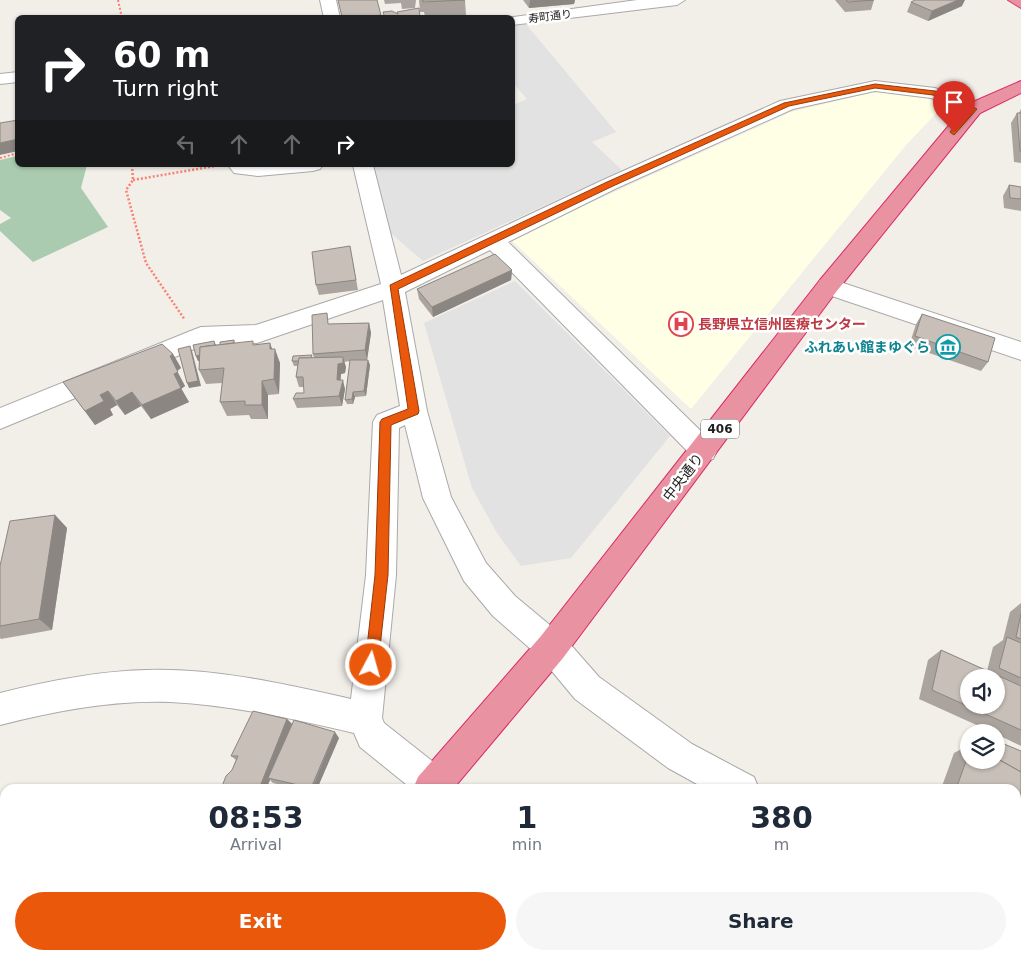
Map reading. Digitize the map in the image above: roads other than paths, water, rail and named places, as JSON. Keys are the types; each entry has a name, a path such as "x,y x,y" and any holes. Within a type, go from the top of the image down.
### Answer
{"highway":[{"path":"1016,0 1021,3"},
{"name":"中央通り","path":"434,784 552,647 704,451 828,286 973,109 1021,87"}],"street":[{"path":"328,0 331,15"},
{"name":"寿町通り","path":"515,16 677,0"},
{"path":"0,79 15,77"},
{"path":"0,419 201,336 257,334 393,288 492,240 787,105 875,86 935,93 973,109"},
{"path":"240,167 258,170 292,167"},
{"path":"363,167 393,288 414,411 437,498 475,572 504,606 552,647 588,688 680,756 733,784"},
{"path":"492,240 704,451"},
{"path":"828,286 1021,351"},
{"path":"414,411 386,422 381,575 365,719 372,735 430,784"},
{"path":"0,709 106,688 168,686 232,692 296,702 365,719"}],"place":[{"name":"長野県立信州医療センター","path":"681,324"},
{"name":"ふれあい館まゆぐら","path":"948,347"}]}
